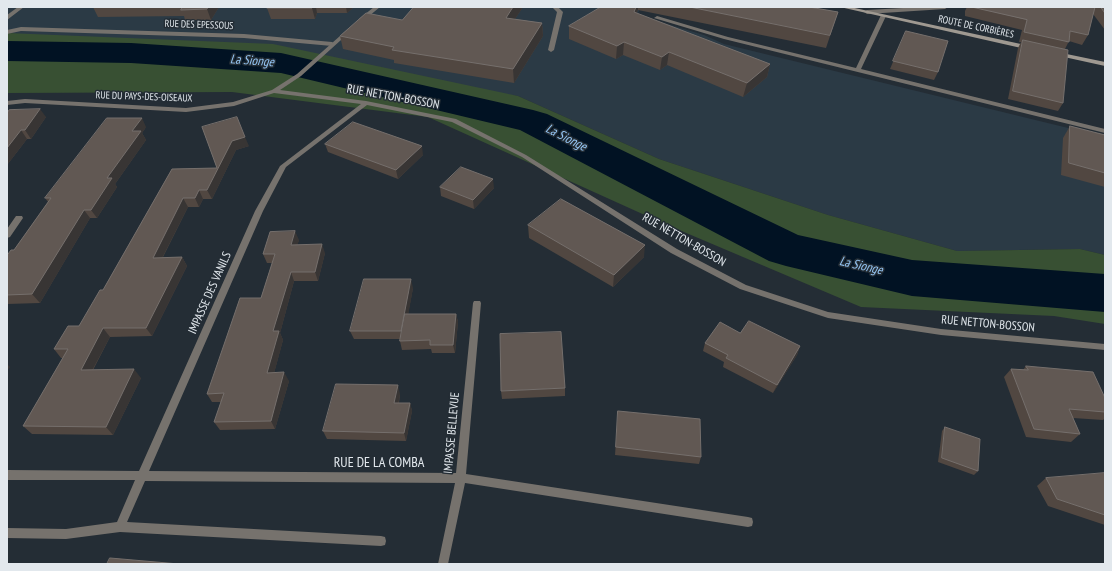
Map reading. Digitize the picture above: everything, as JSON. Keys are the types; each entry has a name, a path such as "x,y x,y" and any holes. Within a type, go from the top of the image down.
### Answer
{"main road":[{"name":"ROUTE DE CORBIÈRES","path":"843,7 1036,49"},
{"path":"1051,52 1105,64"}],"street":[{"path":"8,32 7,19 21,7"},
{"path":"332,44 377,7"},
{"path":"551,50 560,12 555,7"},
{"path":"867,12 945,7"},
{"path":"858,70 883,16"},
{"path":"657,18 726,38 1105,131"},
{"name":"RUE DES EPESSOUS","path":"8,32 21,28 236,36 332,44"},
{"name":"RUE DU PAYS-DES-OISEAUX","path":"7,103 25,101 186,110 234,104 274,91 299,75 332,44"},
{"name":"RUE NETTON-BOSSON","path":"274,91 366,103 454,120 524,156 674,251 743,287 821,313 941,332 1105,347"},
{"name":"IMPASSE DES VANILS","path":"120,527 259,211 283,166 366,103"},
{"path":"7,235 19,218"},
{"name":"IMPASSE BELLEVUE","path":"443,564 461,478 477,303"},
{"name":"RUE DE LA COMBA","path":"7,475 461,478 748,522"},
{"path":"7,533 66,534 120,527 381,540"}],"shaded area":[{"path":"8,7 641,7 637,15 704,35 724,44 1105,137 1105,255 1080,249 957,251 828,215 659,159 518,96 7,33"}],"green space":[{"path":"7,33 273,44 518,96 659,159 828,215 957,251 1080,249 1105,255 1105,324 1054,316 861,307 658,221 428,117 232,92 7,93"}],"building":[{"path":"183,7 208,7 207,9 181,10"},
{"path":"312,7 312,8 267,8"},
{"path":"414,7 513,7 506,18 542,23 513,69 392,50 394,47 340,36 366,13 402,20"},
{"path":"601,7 636,7 634,12 770,64 747,83 669,52 662,57 624,42 617,46 569,26"},
{"path":"690,7 809,7 838,12 830,35"},
{"path":"972,7 1095,7 1088,35 1070,31 1069,42 1024,32 1027,20"},
{"path":"1101,7 1105,7 1105,13"},
{"path":"906,31 948,41 938,72 893,61"},
{"path":"1023,40 1068,50 1063,103 1013,91"},
{"path":"40,109 25,130 21,130 7,148 7,113 9,110"},
{"path":"237,117 245,137 232,141 207,190 199,190 195,198 183,198 153,258 182,257 146,328 103,328 81,370 134,369 106,427 23,426 68,349 54,349 68,326 79,326 100,290 103,290 172,169 217,168 202,127"},
{"path":"107,118 142,118 132,131 141,131 107,178 112,178 91,210 84,210 32,294 7,295 7,254 11,250 14,250 51,198 45,198"},
{"path":"353,122 422,146 396,170 325,144"},
{"path":"1070,126 1105,135 1105,173 1069,163"},
{"path":"461,167 493,179 473,200 440,187"},
{"path":"561,199 645,245 614,275 528,225"},
{"path":"295,231 291,245 322,244 315,272 291,272 273,331 279,331 267,373 284,372 271,421 214,422 224,393 207,394 240,298 261,298 275,254 263,254 270,232"},
{"path":"364,279 411,279 401,331 350,331"},
{"path":"405,314 456,314 453,345 430,345 430,340 400,341"},
{"path":"749,321 800,346 777,385 726,358 728,355 705,343 720,322 740,333"},
{"path":"561,332 565,388 501,391 500,334"},
{"path":"1026,366 1093,372 1105,398 1105,412 1069,409 1080,434 1034,429 1011,369 1028,370"},
{"path":"336,384 398,385 394,403 410,403 404,433 323,431"},
{"path":"618,411 700,419 701,457 616,447"},
{"path":"945,427 980,439 978,471 942,458"},
{"path":"1105,473 1105,515 1057,499 1046,478"},
{"path":"110,558 179,564 107,564"}],"waterway":[{"name":"La Sionge","path":"7,51 131,53 281,63 533,122 786,249 912,278 1105,293"}]}
